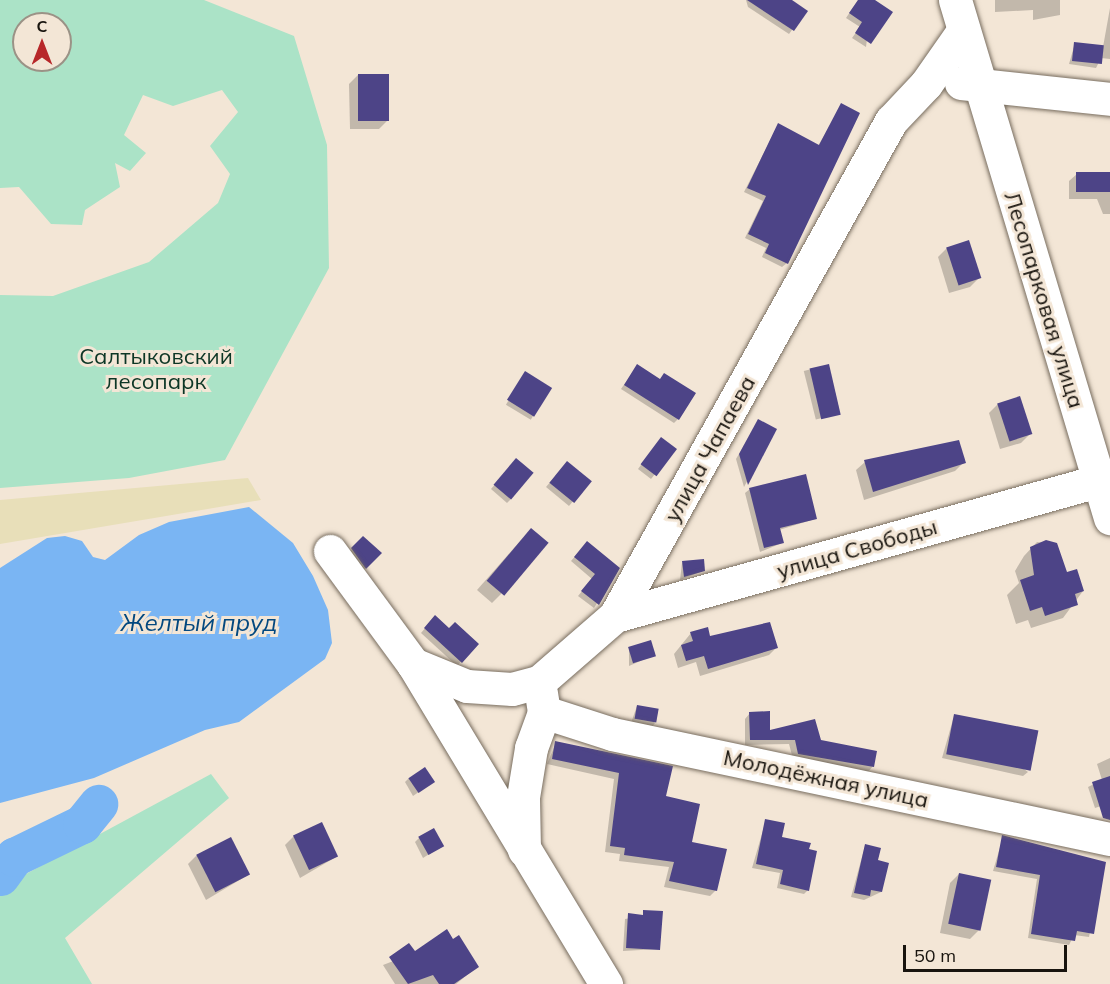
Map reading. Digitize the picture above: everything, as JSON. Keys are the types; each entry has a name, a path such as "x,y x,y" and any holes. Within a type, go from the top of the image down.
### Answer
{"street":[{"name":"Лесопарковая улица","path":"955,0 1110,518"},
{"name":"улица Чапаева","path":"413,664 492,691 542,697 615,616 891,121 926,84 963,31"},
{"path":"926,84 979,82 1110,99"},
{"name":"улица Свободы","path":"615,616 1098,481"},
{"path":"330,551 413,664 524,853 606,984"},
{"path":"524,853 527,768 542,697"},
{"name":"Молодёжная улица","path":"542,697 612,734 1110,840"}],"green space":[{"name":"Салтыковский лесопарк","path":"0,0 204,0 294,36 327,145 329,268 225,460 129,478 0,488 0,295 53,296 149,262 218,203 230,174 210,146 238,112 222,90 173,106 143,95 124,135 146,153 130,171 115,163 120,187 85,210 82,225 51,224 19,187 0,188"},
{"path":"211,774 229,798 65,938 92,984 0,984 0,888"}],"sand":[{"path":"248,478 261,500 0,544 0,500"}],"water":[{"name":"Желтый пруд","path":"249,507 293,543 313,576 328,610 332,643 325,659 239,722 205,730 94,778 0,803 0,568 47,538 65,536 82,541 93,557 105,560 139,535 169,522"}],"building":[{"path":"747,0 792,0 808,11 794,31"},
{"path":"858,0 875,0 893,12 871,44 855,33 862,22 849,13"},
{"path":"1074,42 1104,45 1102,64 1072,61"},
{"path":"358,74 389,74 389,121 358,121"},
{"path":"841,103 860,113 788,264 765,253 769,244 748,234 766,196 747,188 778,123 819,145"},
{"path":"1076,172 1110,172 1110,192 1076,192"},
{"path":"969,240 981,278 959,285 946,247"},
{"path":"637,364 660,379 664,373 696,393 679,420 624,385"},
{"path":"829,364 841,415 821,419 810,368"},
{"path":"525,371 552,388 534,417 507,400"},
{"path":"1020,396 1032,434 1010,441 997,403"},
{"path":"758,419 777,429 748,485 739,454"},
{"path":"661,437 677,449 657,476 641,464"},
{"path":"959,440 966,463 873,492 864,460"},
{"path":"516,458 534,473 511,500 494,485"},
{"path":"567,461 592,481 574,503 549,483"},
{"path":"806,474 817,519 780,528 784,543 764,548 749,488"},
{"path":"531,528 549,543 504,596 487,581"},
{"path":"363,536 382,553 366,569 351,548"},
{"path":"1046,540 1057,543 1067,572 1077,569 1084,591 1075,594 1078,605 1045,616 1042,607 1030,611 1020,580 1034,575 1030,547"},
{"path":"587,541 620,568 599,605 581,591 595,574 574,557"},
{"path":"704,559 705,571 684,577 682,561"},
{"path":"435,615 449,628 455,622 479,644 462,663 424,628"},
{"path":"770,622 778,648 708,669 704,656 686,661 681,645 693,641 690,632 708,627 710,636"},
{"path":"651,640 656,656 633,663 628,647"},
{"path":"637,705 659,709 656,723 635,719"},
{"path":"770,711 770,730 815,719 821,740 877,751 874,767 798,754 795,740 750,740 749,712"},
{"path":"954,714 1038,730 1031,771 946,754"},
{"path":"555,741 673,766 666,796 700,804 692,842 727,849 717,891 669,881 674,862 624,855 625,848 610,846 619,773 552,759"},
{"path":"425,767 435,782 418,793 408,778"},
{"path":"1110,776 1110,820 1103,818 1092,782"},
{"path":"765,819 785,823 782,837 811,843 809,849 817,851 809,891 780,884 783,870 756,864"},
{"path":"322,822 338,856 309,870 293,836"},
{"path":"434,828 444,846 428,855 418,837"},
{"path":"1002,835 1106,862 1094,934 1077,931 1075,941 1031,934 1040,875 996,867"},
{"path":"231,837 250,874 215,892 196,855"},
{"path":"865,844 881,848 878,860 889,863 882,892 871,890 870,896 854,893"},
{"path":"959,873 991,880 980,931 948,924"},
{"path":"643,910 663,911 660,950 626,948 628,913 643,915"},
{"path":"447,929 453,939 459,935 479,967 454,984 439,984 433,975 408,984 389,957 409,943 415,951"}],"waterway":[{"path":"0,876 14,857 82,824 98,804"}]}
